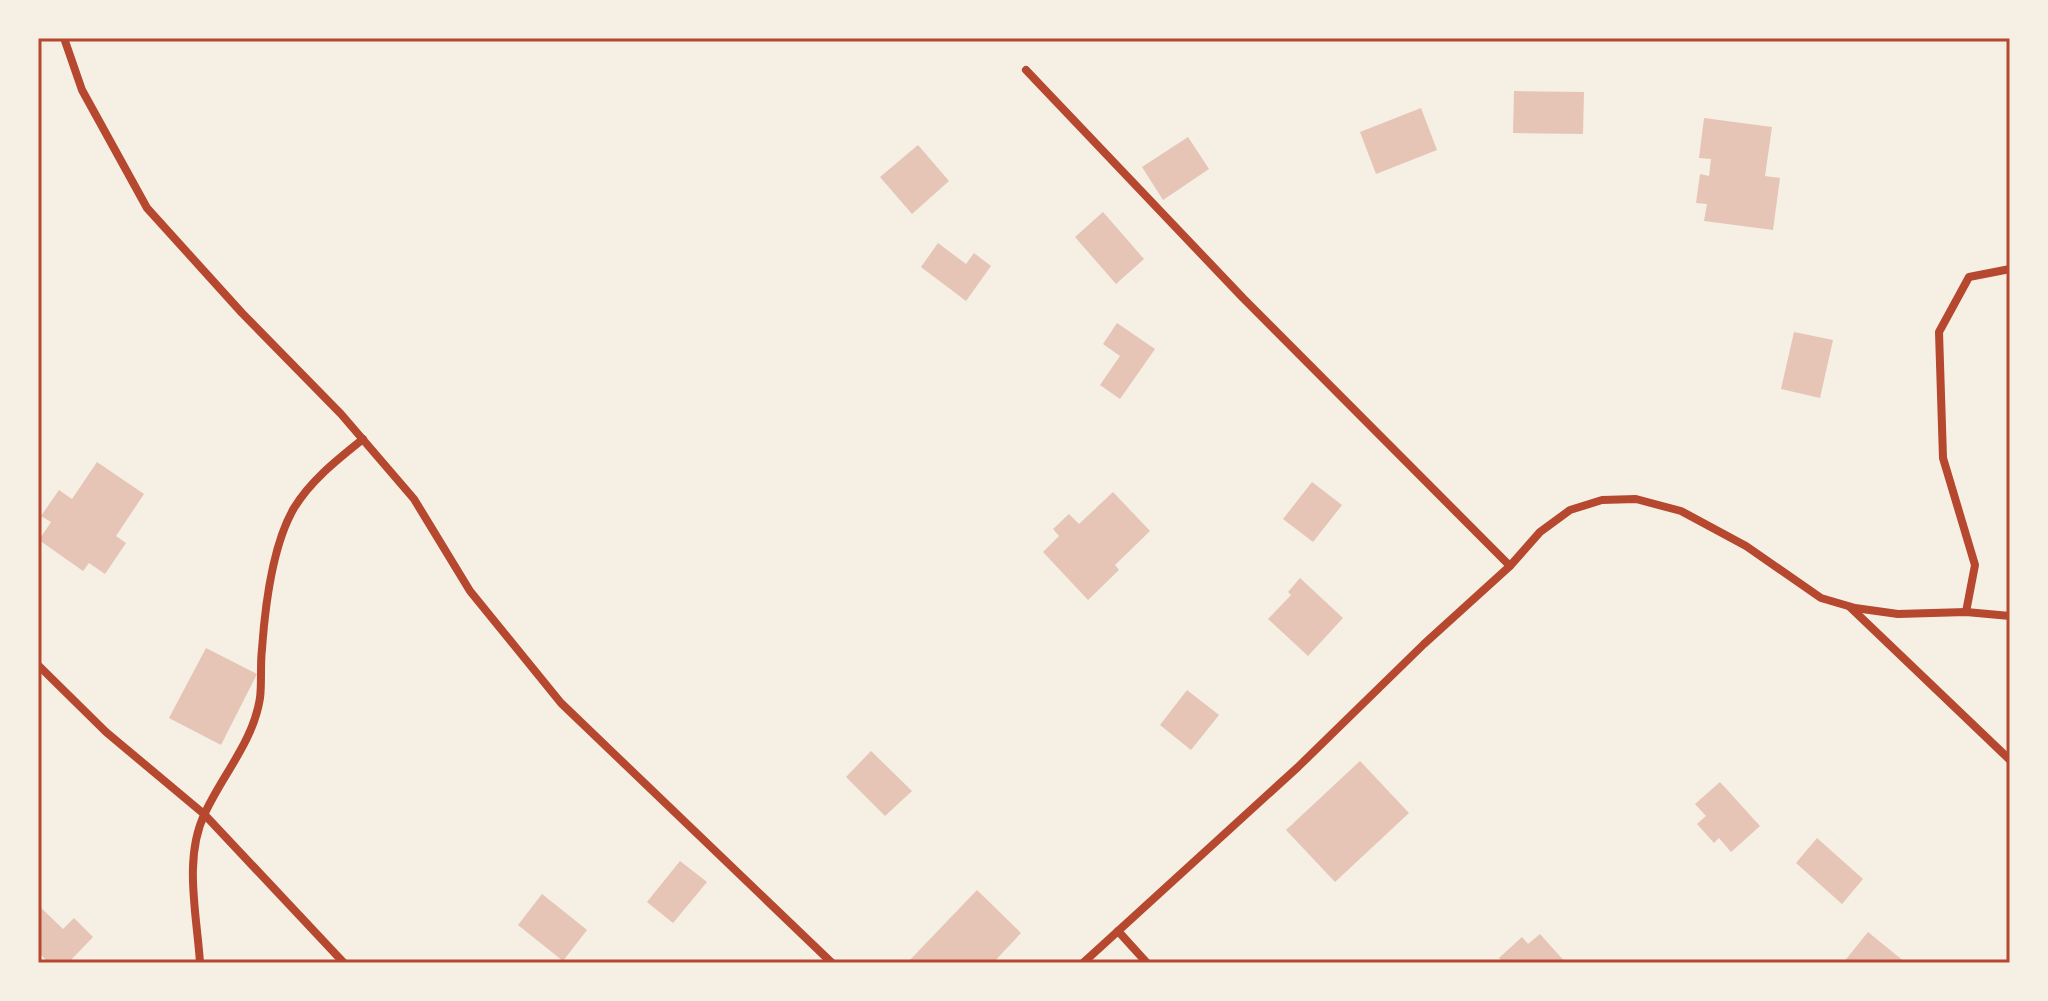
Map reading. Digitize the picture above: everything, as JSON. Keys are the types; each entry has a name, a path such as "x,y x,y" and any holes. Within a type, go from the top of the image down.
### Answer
{"street":[{"path":"64,38 82,90 147,208 363,439 414,499 470,591 561,703 832,963"},
{"path":"1026,70 1243,298 1510,566"},
{"path":"1966,612 1975,565 1943,458 1939,332 1969,277 2010,269"},
{"path":"200,963 193,853 204,814 245,745 259,699 262,647 273,572 286,525 294,507 308,489 363,439"},
{"path":"1083,963 1298,767 1424,644 1510,566 1540,532 1570,510 1602,500 1636,499 1681,511 1746,546 1821,598 1849,606 1898,614 1966,612 2010,616"},
{"path":"1849,606 2010,760"},
{"path":"38,665 106,732 204,814 344,963"},
{"path":"1118,931 1147,963"}],"building":[{"path":"1514,91 1584,92 1583,134 1513,133"},
{"path":"1421,108 1437,150 1376,174 1360,132"},
{"path":"1704,118 1772,127 1765,176 1780,178 1773,230 1704,221 1707,204 1696,203 1700,174 1709,176 1711,159 1699,158"},
{"path":"1188,137 1209,169 1163,200 1142,167"},
{"path":"918,145 949,181 912,214 880,177"},
{"path":"1103,212 1144,259 1116,284 1075,237"},
{"path":"938,243 966,264 974,253 991,266 966,301 921,267"},
{"path":"1117,323 1155,349 1120,399 1100,385 1120,356 1103,344"},
{"path":"1794,332 1833,340 1820,398 1781,389"},
{"path":"97,462 144,494 116,536 126,543 105,574 89,563 83,571 39,540 51,522 41,516 59,490 72,499"},
{"path":"1312,482 1342,505 1313,542 1283,519"},
{"path":"1113,492 1150,531 1115,565 1119,570 1088,600 1043,552 1059,536 1053,529 1069,514 1079,524"},
{"path":"1300,578 1343,618 1308,656 1268,619 1291,595 1288,592"},
{"path":"206,648 257,674 221,745 169,718"},
{"path":"1187,690 1219,715 1191,750 1160,725"},
{"path":"871,751 912,791 885,816 846,777"},
{"path":"1360,761 1409,813 1335,882 1286,830"},
{"path":"1720,782 1760,826 1731,852 1719,838 1714,843 1697,824 1706,816 1695,804"},
{"path":"1817,838 1863,879 1842,904 1796,863"},
{"path":"680,861 707,882 673,923 647,902"},
{"path":"977,890 1021,933 993,963 907,963"},
{"path":"542,894 587,930 563,961 518,925"},
{"path":"38,905 63,929 74,918 93,937 68,963 49,963 38,952"},
{"path":"1868,932 1906,963 1843,963"},
{"path":"1540,934 1566,963 1503,963 1499,958 1522,937 1528,944"}]}
